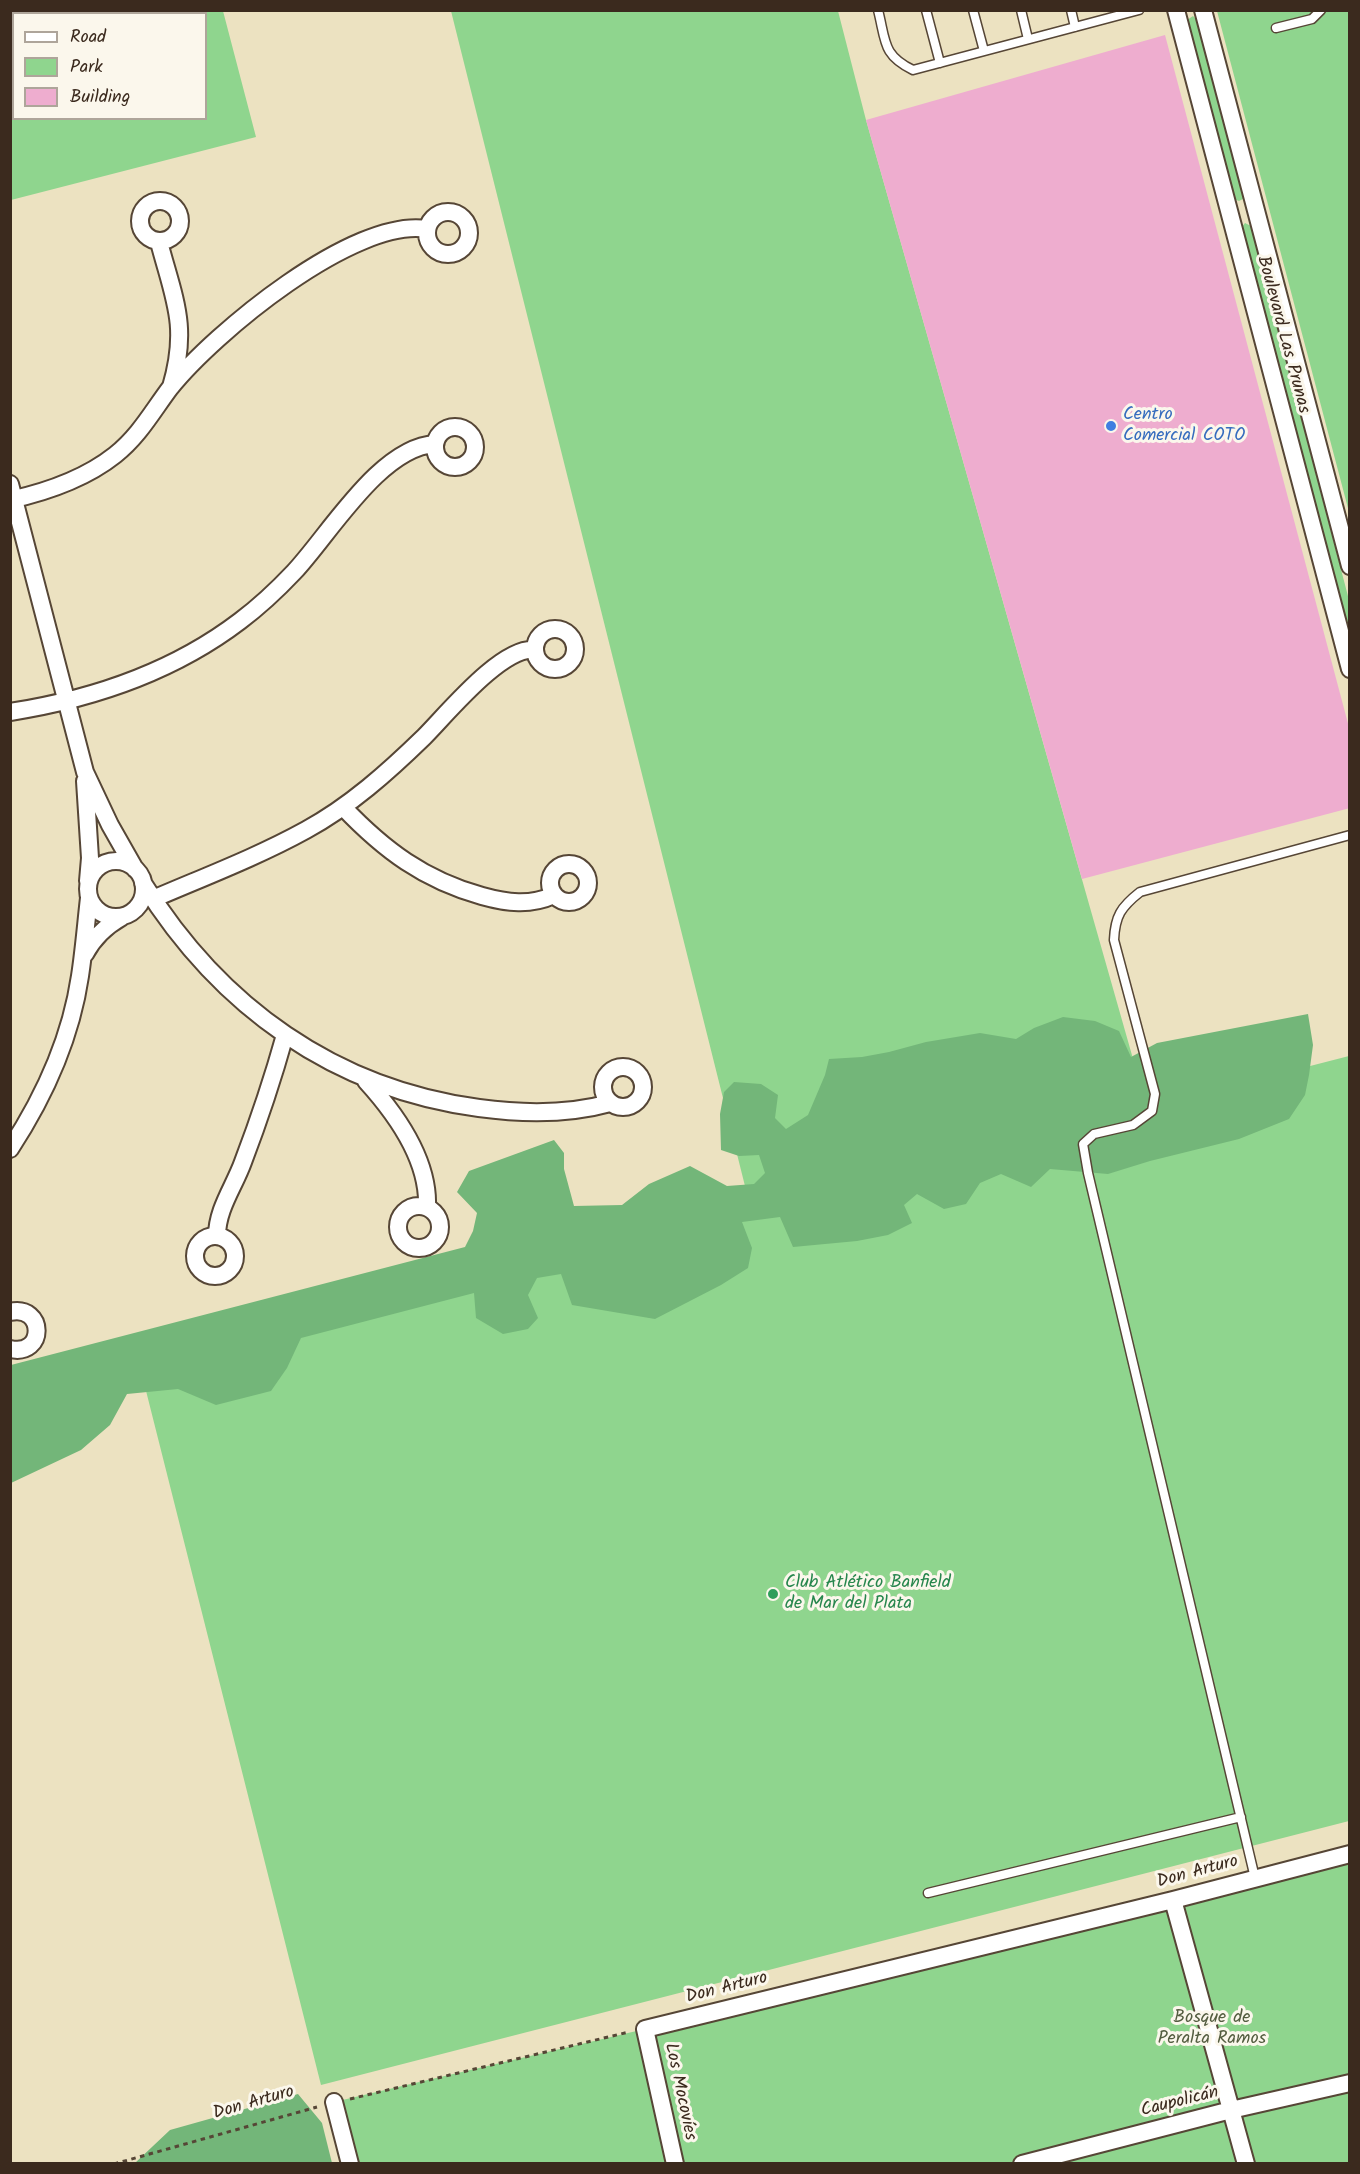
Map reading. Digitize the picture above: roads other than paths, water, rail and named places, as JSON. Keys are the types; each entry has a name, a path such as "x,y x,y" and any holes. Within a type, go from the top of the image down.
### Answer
{"street":[{"name":"Boulevard Las Prunas","path":"1176,10 1350,669"},
{"name":"Boulevard Las Prunas","path":"1203,10 1350,566"},
{"path":"1230,215 1255,209"},
{"path":"10,1149 37,1103 64,1039 81,974 90,858 85,772 12,494 71,480 113,457 145,425 170,388 232,326 287,283 347,249 377,236 405,227 427,229"},
{"path":"159,242 176,295 179,314 177,367 170,388"},
{"path":"10,712 68,702 143,677 211,642 270,597 319,544 375,476 410,450 435,444"},
{"path":"153,899 251,858 308,829 343,807 392,767 494,668 518,651 535,650"},
{"path":"85,772 110,825 168,921 235,995 285,1035 363,1078 410,1095 448,1104 494,1110 559,1112 580,1111 610,1103"},
{"path":"343,807 381,844 441,882 490,898 513,902 529,903 554,895"},
{"path":"81,963 95,937 126,915 141,900 139,876 120,861 111,861 97,868 89,890 99,911 114,917 126,915 147,913 168,921"},
{"path":"217,1236 217,1222 242,1165 285,1035"},
{"path":"363,1078 388,1106 413,1149 428,1192 427,1207"},
{"path":"10,1312 28,1314 33,1318 37,1329 30,1346 19,1350 10,1349"},
{"name":"Don Arturo","path":"645,2029 1173,1900 1350,1854"},
{"path":"1173,1900 1246,2163"},
{"name":"Los Mocovíes","path":"645,2029 675,2163"},
{"name":"Caupolicán","path":"1022,2163 1231,2110 1350,2083"},
{"path":"334,2102 350,2163"}],"lane":[{"path":"878,10 889,53 898,63 913,70 1075,27 1118,13 1139,10"},
{"path":"926,10 940,63"},
{"path":"973,10 984,51"},
{"path":"1021,10 1028,39"},
{"path":"1071,10 1075,27"},
{"path":"1276,28 1311,20 1321,10"},
{"path":"1255,1878 1083,1144 1095,1134 1133,1125 1152,1111 1155,1094 1114,940 1117,918 1128,901 1140,892 1350,835"},
{"path":"928,1893 1241,1817"}],"place":[{"name":"Centro Comercial COTO","path":"1111,426"},
{"name":"Club Atlético Banfield de Mar del Plata","path":"773,1594"}],"park label":[{"name":"Bosque de Peralta Ramos","path":"1212,2029"}]}
